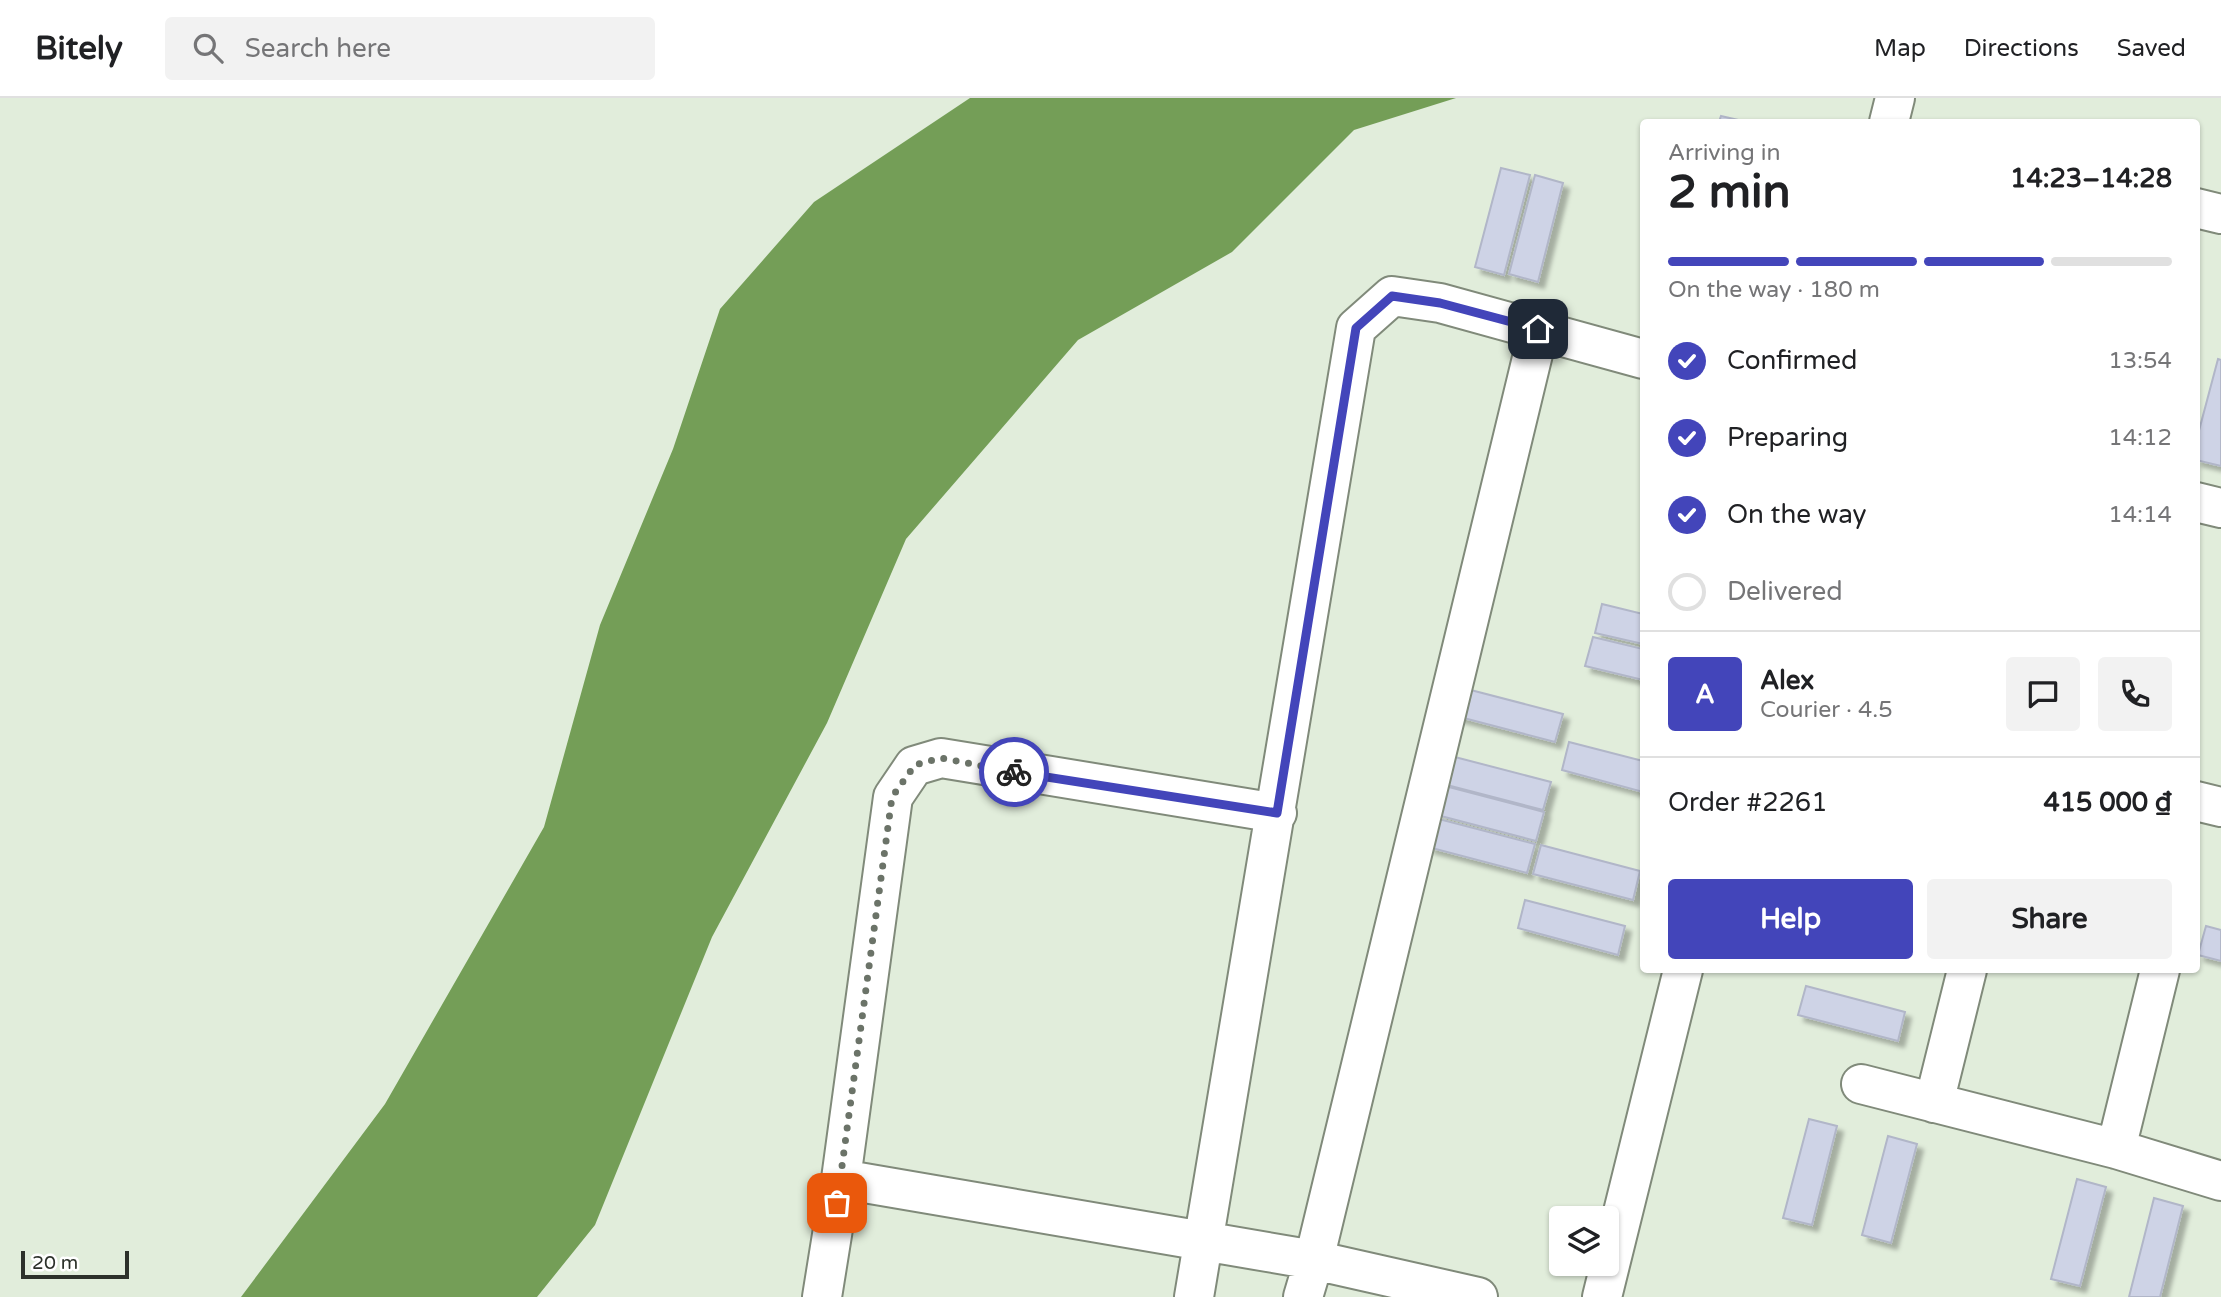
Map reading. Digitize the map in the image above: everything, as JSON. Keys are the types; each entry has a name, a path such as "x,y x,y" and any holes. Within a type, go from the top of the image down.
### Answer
{"street":[{"path":"1890,119 1895,98"},
{"path":"2200,209 2221,214"},
{"path":"1195,1297 1356,328 1392,296 1440,303 1640,358"},
{"path":"1303,1297 1538,329"},
{"path":"2200,503 2221,508"},
{"path":"822,1297 841,1180 892,797 915,765 941,758 1277,813"},
{"path":"1602,1297 1683,973"},
{"path":"1934,1103 1966,973"},
{"path":"2116,1149 2159,973"},
{"path":"1861,1084 2116,1149 2221,1181"},
{"path":"841,1180 1314,1260 1478,1297"}],"shaded area":[{"path":"970,98 1456,98 1354,130 1232,252 1078,340 906,539 827,723 712,937 595,1225 537,1297 241,1297 385,1104 544,827 600,625 673,449 720,309 814,202"}],"building":[{"path":"1501,168 1530,175 1504,275 1475,267"},
{"path":"1535,175 1563,183 1538,282 1509,274"},
{"path":"2218,359 2221,360 2221,466 2200,461 2200,427"},
{"path":"1602,604 1640,613 1640,643 1595,633"},
{"path":"1593,637 1640,648 1640,679 1585,666"},
{"path":"1463,688 1563,714 1555,742 1456,716"},
{"path":"1569,742 1640,760 1640,791 1562,770"},
{"path":"1451,756 1551,782 1543,810 1443,784"},
{"path":"1445,786 1544,812 1536,841 1437,815"},
{"path":"1435,818 1535,844 1527,873 1428,847"},
{"path":"1541,845 1640,871 1633,900 1533,874"},
{"path":"1525,900 1625,926 1618,955 1518,928"},
{"path":"2206,926 2221,930 2221,961 2200,956"},
{"path":"1806,986 1905,1012 1898,1041 1798,1015"},
{"path":"1809,1119 1837,1126 1812,1225 1783,1218"},
{"path":"1888,1136 1917,1144 1891,1243 1862,1235"},
{"path":"2077,1179 2106,1187 2080,1286 2051,1279"},
{"path":"2154,1198 2183,1206 2160,1297 2129,1297"}],"way so far":[{"path":"837,1203 892,797 915,765 941,758 1014,772"}],"route":[{"path":"1014,772 1277,813 1356,328 1392,296 1440,303 1538,329"}]}
